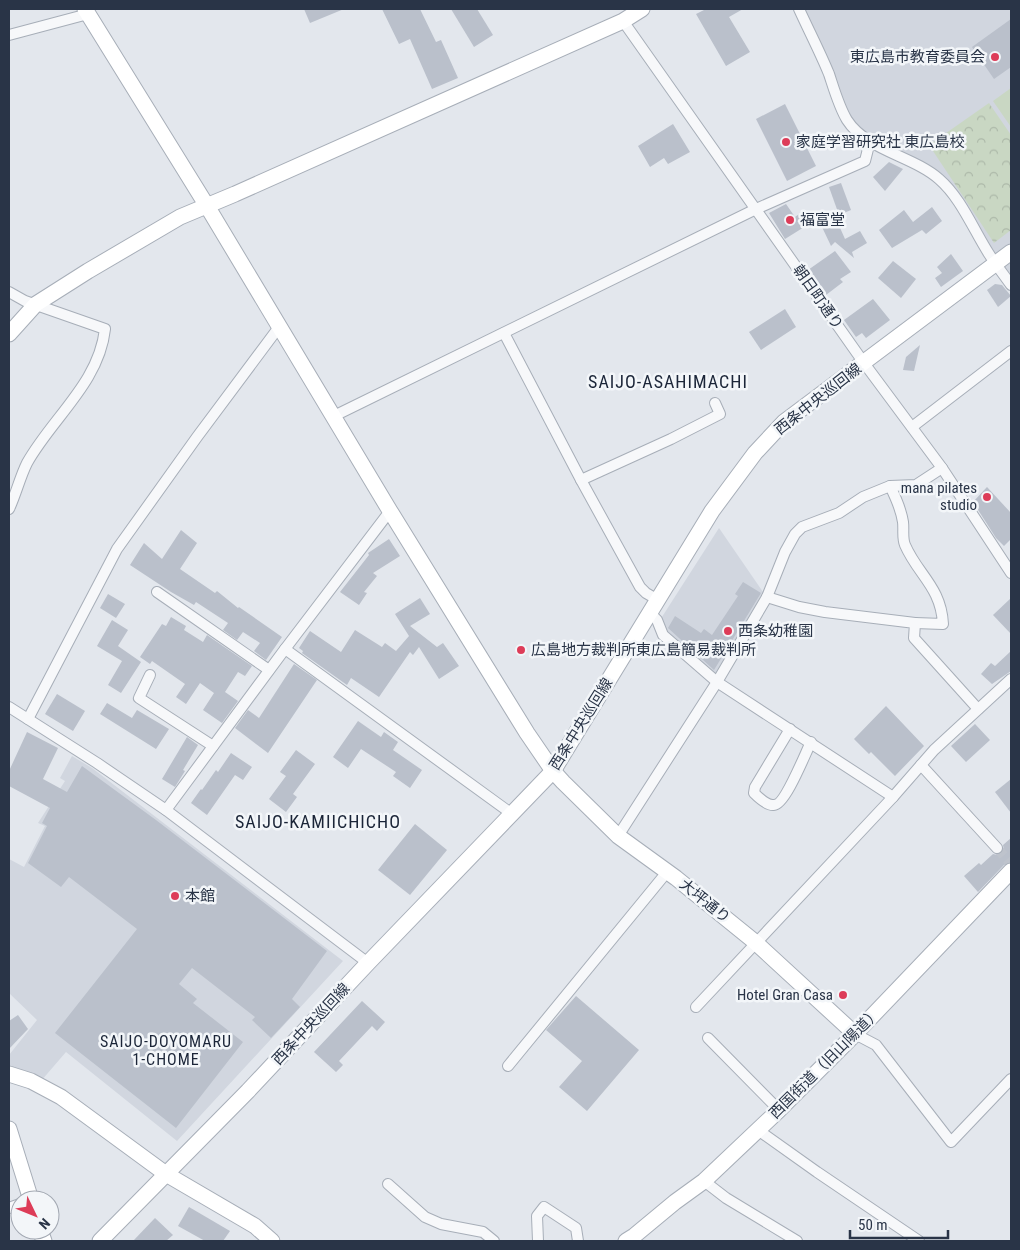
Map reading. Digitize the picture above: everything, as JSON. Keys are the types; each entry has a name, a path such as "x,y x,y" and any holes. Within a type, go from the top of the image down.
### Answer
{"street":[{"path":"9,334 36,304 180,217 619,15 642,9"},
{"path":"799,9 823,60 846,119 855,130 870,141 923,166 940,180 958,201 1011,285"},
{"path":"9,35 87,11"},
{"name":"大坪通り","path":"87,11 526,732 562,782 618,836 667,872 755,942 855,1034"},
{"name":"朝日町通り","path":"619,15 864,363 942,468 1011,573"},
{"path":"334,416 756,209 865,161 870,141"},
{"name":"西条中央巡回線","path":"100,1241 248,1091 553,770 712,510 755,453 784,422 1011,252"},
{"path":"9,292 25,301 105,329 103,346 82,387 63,414 44,436 26,465 17,493 9,509"},
{"path":"28,719 117,549 279,327"},
{"path":"504,333 581,480 640,587 658,600"},
{"path":"912,427 1011,351"},
{"path":"581,480 671,439 720,414 715,402"},
{"path":"618,836 718,682 767,597 785,552 795,534 802,527 839,513 863,497 890,486 916,485 942,468"},
{"path":"767,597 799,607 824,612 915,623 943,624 942,610 932,587 904,542 900,507 890,486"},
{"path":"166,810 269,670 390,511"},
{"path":"157,592 269,670"},
{"path":"650,613 657,620 663,634 718,682 893,796"},
{"path":"915,623 914,638 978,709"},
{"path":"285,649 512,814"},
{"path":"150,675 139,698 213,746"},
{"path":"696,1007 934,750 1011,679"},
{"path":"9,707 98,763 166,810 368,963"},
{"path":"790,729 755,787 754,793 770,805 775,806 786,794 811,742"},
{"path":"921,765 996,848"},
{"name":"西国街道（旧山陽道）","path":"626,1241 704,1181 780,1110 1011,871"},
{"path":"508,1066 667,872"},
{"path":"855,1034 876,1045 951,1142 1011,1079"},
{"path":"708,1038 780,1110"},
{"path":"9,1074 31,1081 61,1097 166,1174 255,1226 272,1241"},
{"path":"9,1129 28,1190"},
{"path":"758,1130 919,1241"},
{"path":"704,1181 726,1198 797,1241"},
{"path":"388,1184 425,1217 441,1224 483,1232 494,1241"},
{"path":"538,1241 537,1216 544,1207 576,1228 578,1241"}],"shaded area":[{"path":"797,9 1011,9 1011,282 943,189 922,172 849,122"},
{"path":"719,528 765,595 715,677 668,634 660,620"},
{"path":"72,756 92,768 343,961 177,1141 66,1052 41,1081 9,1068 9,1055 37,1020 9,993 9,859 24,867 45,826 38,823 65,781 60,778"}],"green space":[{"path":"1011,88 1011,127 993,101"},
{"path":"989,103 1011,135 1011,230 994,243 929,145"}],"building":[{"path":"304,9 344,9 310,23"},
{"path":"382,9 420,9 436,42 441,40 458,78 432,89 410,39 399,44"},
{"path":"451,9 477,9 493,35 474,47"},
{"path":"706,9 743,9 729,17 750,52 726,66 696,14"},
{"name":"東広島市教育委員会","path":"1011,19 1011,67 994,79 972,47"},
{"name":"家庭学習研究社 東広島校","path":"785,104 816,166 787,181 756,119"},
{"path":"673,124 690,152 668,164 664,158 650,167 638,146"},
{"path":"889,162 903,169 885,191 873,177"},
{"path":"841,183 851,210 839,215 829,187"},
{"name":"福富堂","path":"786,204 795,217 802,212 809,224 785,239 769,213"},
{"path":"932,207 942,221 926,234 922,230 892,248 879,230 904,210 913,222"},
{"path":"837,221 845,239 860,231 867,243 852,252 854,258 835,242 831,246 822,227"},
{"path":"835,251 851,272 840,279 843,282 826,295 808,270"},
{"path":"951,254 963,271 941,287 935,278 942,273 937,267"},
{"path":"893,261 916,279 901,298 878,278"},
{"path":"995,284 1002,285 1011,296 998,307 987,290"},
{"path":"873,299 890,320 866,338 862,333 856,337 844,320"},
{"path":"785,309 796,327 761,350 749,332"},
{"path":"920,345 914,371 903,370 906,357"},
{"path":"987,487 1011,513 1011,539 1004,546 996,538 973,502"},
{"path":"181,530 197,543 180,569 215,593 217,591 238,608 282,637 266,660 254,651 260,643 243,632 237,640 223,630 228,623 196,602 194,605 171,592 130,565 144,543 162,559"},
{"path":"389,539 400,556 373,573 377,576 364,592 367,593 359,605 340,592 369,555 368,553"},
{"path":"743,582 761,593 714,670 668,628 675,616 701,633 704,629 712,635 738,596 735,594"},
{"path":"108,594 125,604 116,618 100,608"},
{"path":"420,598 430,614 410,626 437,647 443,643 459,666 439,679 419,647 413,655 410,652 379,697 351,678 347,685 302,653 303,651 299,648 310,631 341,652 355,630 382,647 385,643 396,651 409,636 395,614"},
{"path":"1011,598 1011,634 993,615"},
{"path":"171,617 186,626 184,630 203,642 207,635 252,666 245,676 238,672 225,692 238,701 222,723 203,710 214,693 200,683 186,704 176,697 185,684 152,661 150,664 140,657 162,624 166,626"},
{"path":"112,620 128,630 118,646 141,662 121,693 108,685 122,661 97,646"},
{"path":"1011,651 1011,671 992,684 981,674 991,663 995,666"},
{"path":"294,664 317,680 268,753 235,728 248,710 259,718"},
{"path":"57,694 85,711 73,731 45,714"},
{"path":"107,703 132,718 137,710 169,729 156,749 100,714"},
{"path":"886,706 924,746 895,776 871,752 869,754 854,739"},
{"path":"358,721 381,737 384,732 398,742 393,750 422,770 410,788 393,776 396,772 361,749 348,768 333,757"},
{"path":"975,724 990,740 966,762 951,746"},
{"path":"27,732 58,748 43,779 67,792 82,766 327,951 292,999 300,1007 271,1038 252,1020 255,1017 192,968 179,984 197,999 193,1003 243,1042 176,1128 55,1033 137,929 69,877 61,887 28,863 47,826 42,823 50,808 9,786 9,771"},
{"path":"187,737 198,745 175,787 162,779"},
{"path":"296,750 315,764 293,794 297,797 286,812 269,799 286,776 280,772"},
{"path":"231,753 252,767 243,780 235,775 207,815 191,803 216,770 218,772"},
{"path":"1011,779 1011,813 995,792"},
{"path":"415,824 447,850 410,895 378,870"},
{"path":"1011,838 1011,862 1004,865 978,892 964,876 979,863 981,865 993,854 998,855 1001,853 1004,850 1003,845"},
{"path":"576,996 639,1050 587,1111 559,1087 582,1061 546,1030"},
{"path":"362,1001 385,1022 377,1031 372,1026 339,1061 343,1065 336,1072 314,1052"},
{"path":"18,1015 28,1029 9,1049 9,1021"},
{"path":"189,1207 230,1231 223,1241 205,1241 178,1226"},
{"path":"155,1218 173,1235 166,1241 133,1241"}],"tunnel":[{"path":"997,848 1011,864"}],"place":[{"name":"東広島市教育委員会","path":"995,57"},
{"name":"家庭学習研究社 東広島校","path":"786,142"},
{"name":"福富堂","path":"790,220"},
{"name":"mana pilates studio","path":"987,497"},
{"name":"西条幼稚園","path":"728,631"},
{"name":"広島地方裁判所東広島簡易裁判所","path":"521,650"},
{"name":"本館","path":"175,896"},
{"name":"Hotel Gran Casa","path":"843,995"}],"district":[{"name":"SAIJO-ASAHIMACHI","path":"668,382"},
{"name":"SAIJO-KAMIICHICHO","path":"318,822"},
{"name":"SAIJO-DOYOMARU 1-CHOME","path":"166,1050"}]}
